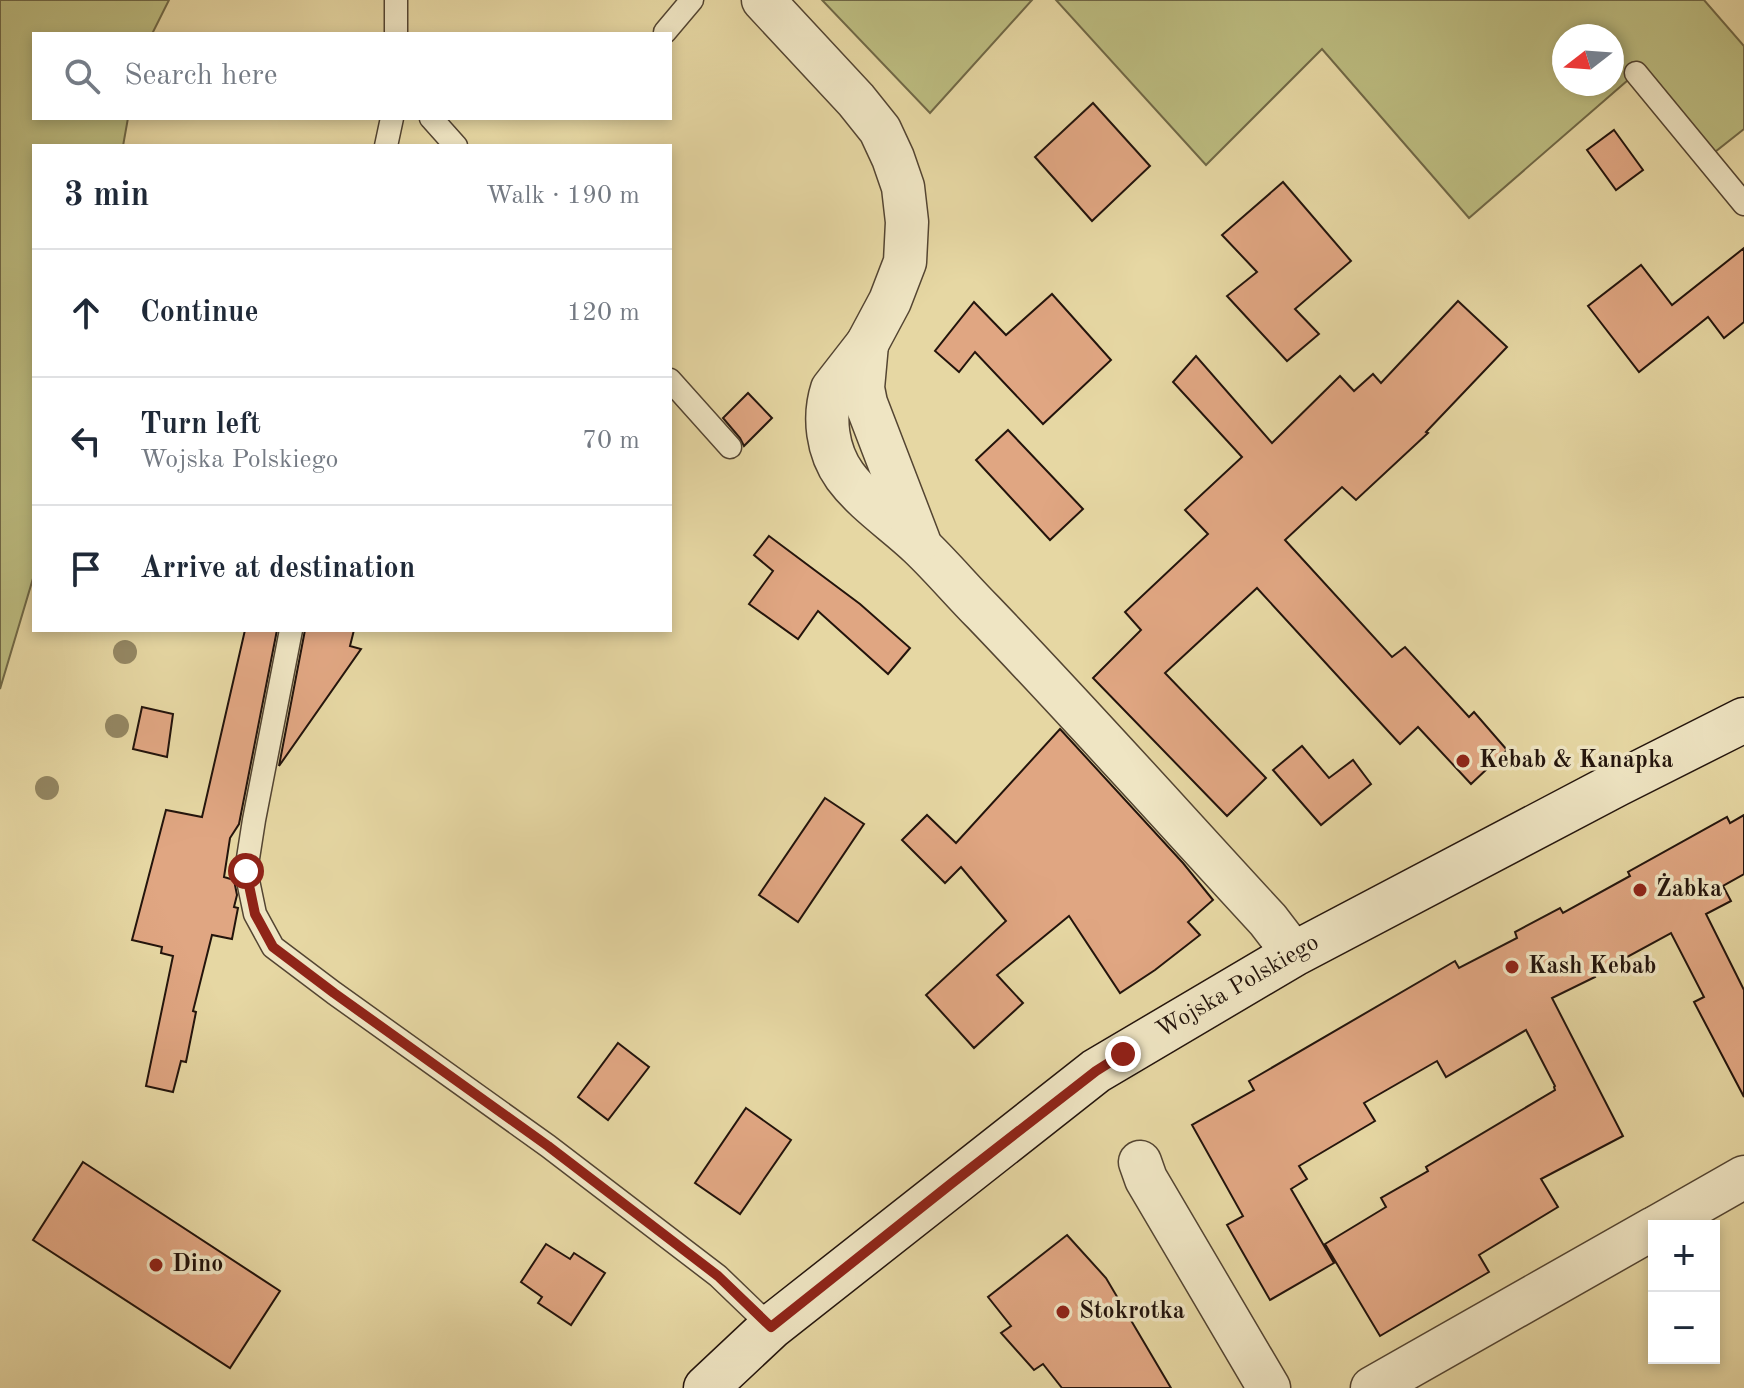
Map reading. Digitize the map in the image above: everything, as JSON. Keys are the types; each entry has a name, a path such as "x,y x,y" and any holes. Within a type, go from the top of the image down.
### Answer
{"street":[{"path":"763,0 880,130 903,187 907,222 905,262 890,301 867,344 863,388 921,547 1268,920 1294,954"},
{"name":"Wojska Polskiego","path":"706,1388 771,1327 1096,1071 1294,954 1744,720"},
{"path":"1140,1162 1146,1179 1269,1388"},
{"path":"1668,1220 1744,1177"},
{"path":"1372,1388 1648,1232"}],"lane":[{"path":"396,0 396,32"},
{"path":"665,32 692,0"},
{"path":"1636,73 1744,204"},
{"path":"386,144 392,120"},
{"path":"433,120 454,144"},
{"path":"672,382 730,447"},
{"path":"291,632 246,871 255,914 273,947 548,1146 718,1276 771,1327"}],"green space":[{"path":"0,0 169,0 153,32 32,32 32,120 128,120 123,144 32,144 32,582 0,689"},
{"path":"822,0 1032,0 930,113"},
{"path":"1056,0 1704,0 1744,46 1744,129 1706,159 1635,74 1624,84 1624,24 1552,24 1552,96 1610,96 1469,218 1322,49 1206,165"}],"building":[{"path":"1093,103 1150,166 1092,221 1035,157"},
{"path":"1614,130 1643,170 1616,190 1587,150"},
{"path":"1283,182 1351,261 1295,309 1319,334 1287,361 1227,296 1257,272 1222,235"},
{"path":"1744,248 1744,322 1724,338 1708,317 1639,372 1588,306 1641,265 1672,305"},
{"path":"1052,294 1111,360 1043,424 975,352 959,372 935,351 974,302 1006,335"},
{"path":"1458,301 1507,347 1428,433 1356,500 1342,487 1285,540 1392,657 1405,647 1469,717 1474,712 1507,750 1471,784 1418,727 1400,744 1257,588 1165,673 1266,778 1227,816 1093,678 1141,630 1125,612 1208,534 1185,510 1242,457 1173,382 1196,356 1272,443 1340,376 1354,391 1373,374 1381,383"},
{"path":"748,393 772,418 744,446 723,418"},
{"path":"1008,430 1083,509 1050,540 976,460"},
{"path":"769,536 860,604 910,648 888,674 818,611 798,639 749,604 773,571 754,555"},
{"path":"245,632 277,632 239,824 230,838 224,877 234,880 237,895 234,907 238,908 232,939 212,935 193,1011 196,1012 186,1062 181,1061 173,1092 146,1086 173,956 161,953 162,947 132,940 166,810 202,817"},
{"path":"305,632 354,632 350,646 361,649 279,766"},
{"path":"142,707 173,714 167,757 133,749"},
{"path":"1060,729 1213,900 1188,922 1200,935 1120,993 1069,916 997,975 1023,1003 974,1048 926,995 1006,921 961,867 945,883 902,840 927,815 956,843"},
{"path":"1302,746 1329,778 1353,760 1371,784 1321,825 1273,770"},
{"path":"825,798 864,824 798,922 759,895"},
{"path":"1744,815 1744,874 1723,886 1731,901 1706,914 1744,990 1744,1097 1694,1002 1704,997 1671,933 1552,998 1623,1136 1541,1179 1558,1207 1479,1255 1489,1272 1380,1336 1325,1244 1386,1207 1381,1198 1428,1171 1426,1167 1555,1090 1526,1030 1446,1077 1437,1061 1364,1103 1375,1121 1299,1166 1307,1179 1291,1189 1334,1263 1270,1300 1227,1225 1243,1216 1192,1125 1254,1090 1249,1081 1455,961 1459,968 1517,938 1515,932 1560,908 1563,913 1630,876 1628,872 1727,817 1730,823"},
{"path":"618,1043 649,1067 608,1120 578,1097"},
{"path":"746,1108 791,1140 740,1214 695,1183"},
{"name":"Dino","path":"83,1162 280,1291 230,1368 33,1240"},
{"name":"Stokrotka","path":"1067,1235 1106,1278 1171,1388 1062,1388 1043,1364 1034,1370 1001,1333 1011,1326 988,1297"},
{"path":"546,1244 570,1259 574,1253 605,1273 571,1325 538,1303 542,1297 521,1282"}],"place":[{"name":"Kebab & Kanapka","path":"1463,761"},
{"name":"Żabka","path":"1640,890"},
{"name":"Kash Kebab","path":"1512,967"},
{"name":"Dino","path":"156,1265"},
{"name":"Stokrotka","path":"1063,1312"}],"route":[{"path":"246,871 255,914 273,947 548,1146 718,1276 771,1327 1096,1071 1123,1054"}]}
